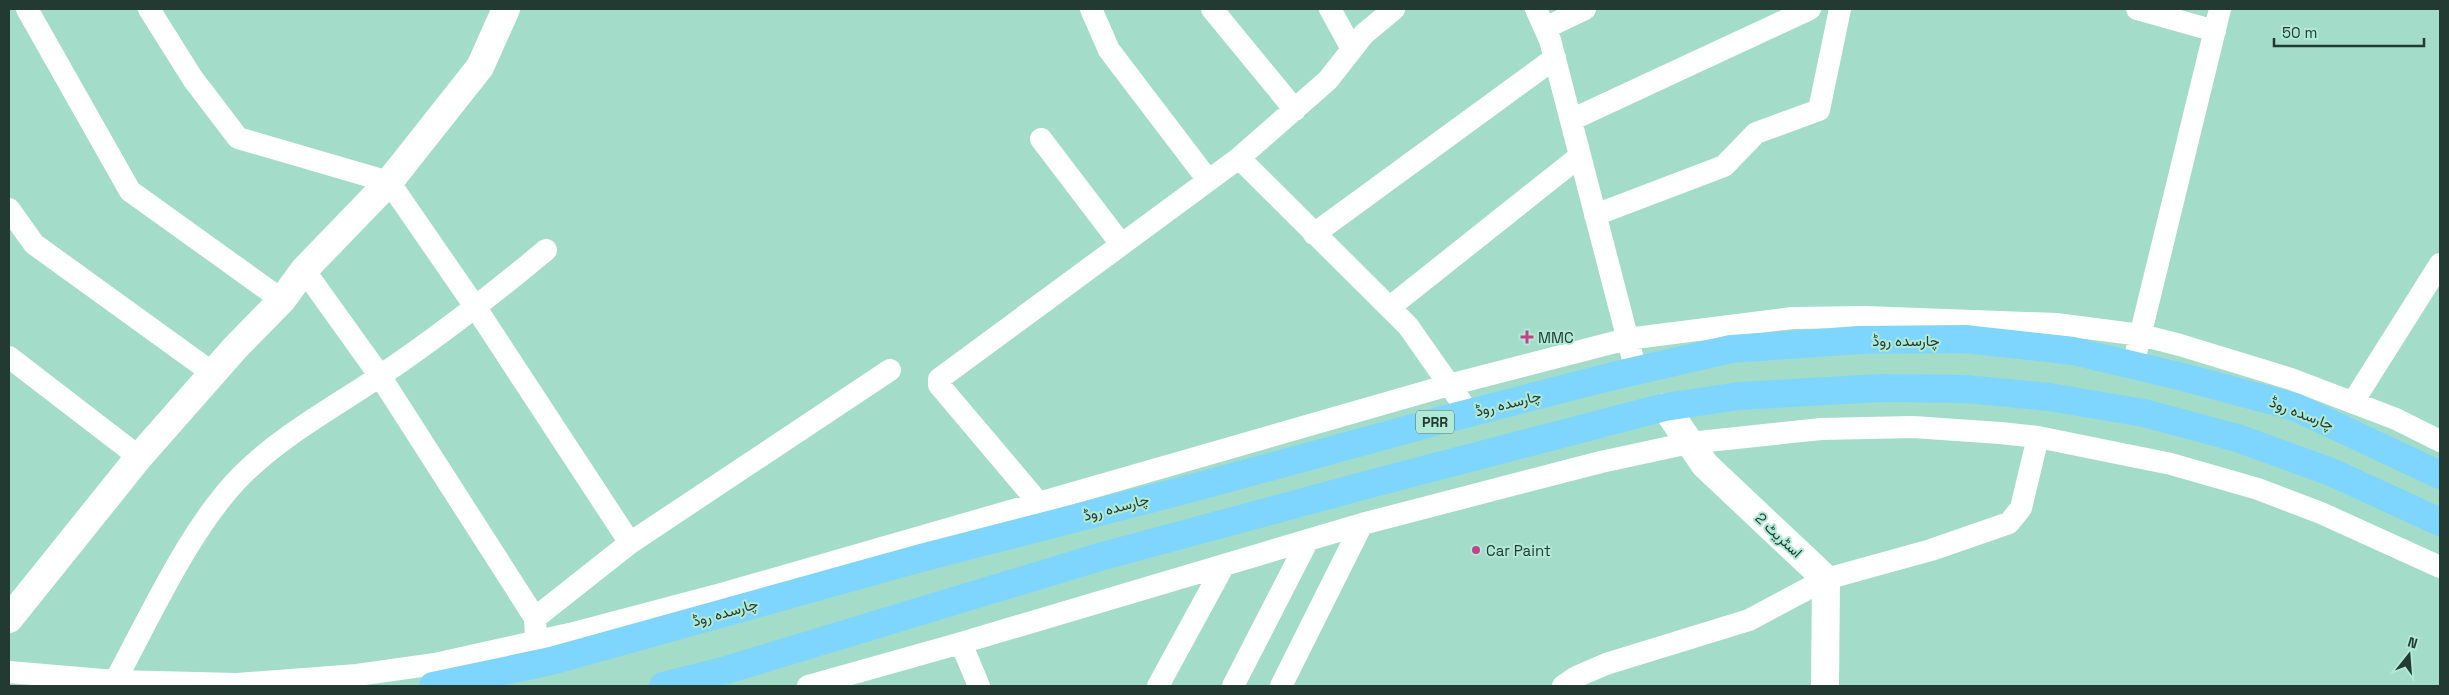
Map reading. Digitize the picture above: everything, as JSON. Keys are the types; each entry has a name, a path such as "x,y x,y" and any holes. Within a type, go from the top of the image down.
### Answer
{"highway":[{"name":"چارسدہ روڈ","path":"433,686 551,661 811,588 1469,413 1731,349 1859,340 1965,339 2073,351 2295,407 2440,474"},
{"path":"663,686 723,671 1103,556 1173,537 1665,407 1739,396 1882,388 1966,389 2049,397 2144,413 2237,438 2331,472 2440,522"},
{"path":"1162,496 1173,537"}],"street":[{"path":"27,9 130,191 282,300"},
{"path":"149,9 193,78 238,138 389,182 476,308 630,543"},
{"path":"9,617 139,457 282,300 304,270 389,182 480,67 506,9"},
{"path":"1091,9 1109,50 1208,180"},
{"path":"1212,9 1295,110"},
{"path":"1330,9 1352,49"},
{"path":"1038,502 939,385 939,379 1239,158 1328,80 1364,34 1394,9"},
{"path":"1585,9 1541,18 1555,58 1636,371"},
{"path":"1571,120 1810,9"},
{"path":"1595,215 1724,166 1756,133 1819,110 1840,9"},
{"path":"2137,9 2215,31"},
{"path":"2133,365 2220,9"},
{"path":"1314,234 1555,58"},
{"path":"1041,140 1121,244"},
{"path":"1390,307 1580,156"},
{"path":"1239,158 1408,326 1469,413"},
{"path":"9,209 34,244 214,374"},
{"path":"115,681 180,562 212,511 241,476 284,438 380,376 476,308 546,250"},
{"path":"2354,402 2440,264"},
{"path":"304,270 380,376 535,618 536,642"},
{"path":"9,672 115,681 237,684 357,675 435,664 536,642 718,595 1449,384 1627,338 1792,318 1865,317 2056,324 2141,335 2233,361 2354,402 2396,419 2440,441"},
{"path":"9,357 139,457"},
{"path":"535,618 630,543 890,370"},
{"name":"اسٹریٹ 2","path":"1665,407 1704,465 1826,579"},
{"path":"808,686 961,643 1362,524 1602,462 1689,442 1821,429 1894,427 2000,433 2038,437 2171,464 2258,489 2321,513 2440,566"},
{"path":"1563,686 1576,677 1606,664 1749,620 1826,579 1931,550 2009,523 2020,508 2038,437"},
{"path":"1281,686 1362,524"},
{"path":"1233,686 1308,540"},
{"path":"1158,686 1224,565"},
{"path":"1825,686 1826,579"},
{"path":"961,643 979,686"}],"place":[{"name":"MMC","path":"1527,337"},
{"name":"Car Paint","path":"1476,550"}]}
